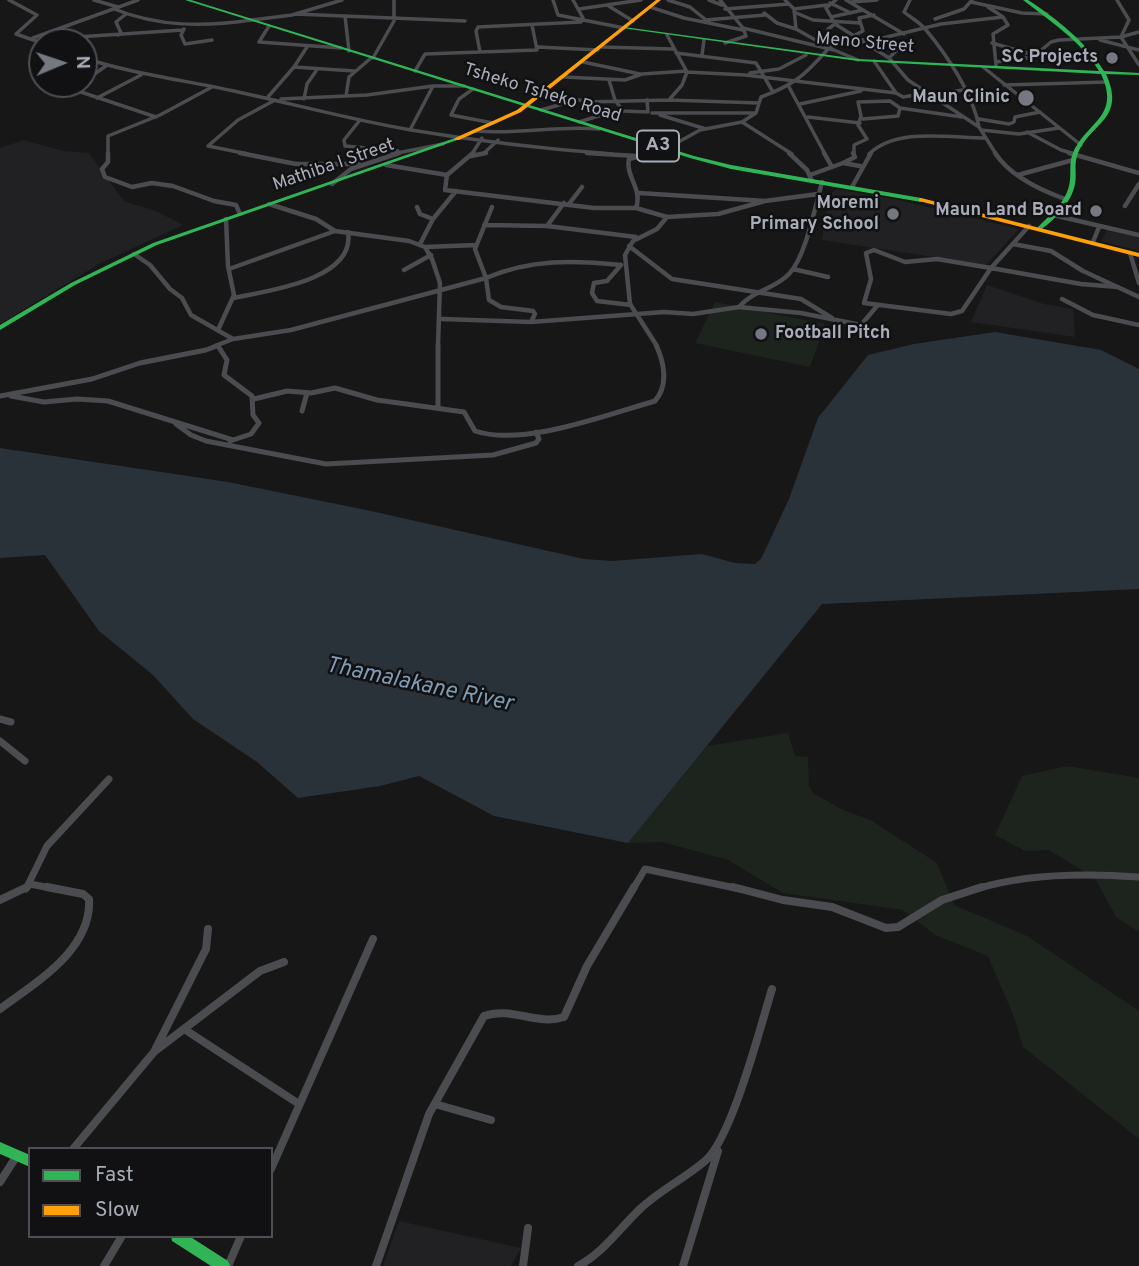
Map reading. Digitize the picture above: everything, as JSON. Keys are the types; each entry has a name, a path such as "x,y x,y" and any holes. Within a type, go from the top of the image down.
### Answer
{"main road":[{"name":"Tsheko Tsheko Road","path":"187,0 731,167 811,178 923,200 1134,254"},
{"name":"Mathiba I Street","path":"0,328 73,284 134,254 462,137 479,135 493,123 528,106 547,92 659,0"},
{"path":"1025,0 1047,14 1073,38 1106,78 1111,96 1077,153 1072,186 1065,199 1052,215 1034,227"},
{"name":"Meno Street","path":"624,28 858,60 892,60 950,66 996,65 1106,78 1139,74"},
{"path":"0,1148 28,1160"},
{"path":"180,1238 225,1266"}],"street":[{"path":"9,0 36,14 16,34 28,37"},
{"path":"94,0 126,14 186,24 216,25 295,14 465,21"},
{"path":"61,28 138,0"},
{"path":"295,14 327,1 342,0"},
{"path":"346,96 348,80 354,71 372,58 395,18 394,0"},
{"path":"553,0 558,15 624,28"},
{"path":"573,0 583,20"},
{"path":"579,9 641,0"},
{"path":"668,0 690,7 706,20 765,15"},
{"path":"709,0 724,7 787,2 794,11 813,20 860,23"},
{"path":"720,0 744,29 747,34 743,37"},
{"path":"741,0 755,6 777,23 796,29 826,47 925,28 1003,17"},
{"path":"765,0 770,5"},
{"path":"794,11 836,0"},
{"path":"848,1 877,0"},
{"path":"910,0 905,13 925,28 950,66 979,119 980,129"},
{"path":"1117,0 1129,20 1121,37"},
{"path":"848,1 904,34"},
{"path":"871,1 873,14"},
{"path":"935,19 964,9 972,1 1022,13 1047,14"},
{"path":"829,4 851,13"},
{"path":"829,4 826,9 834,21 892,60 901,73 980,129 995,156 1038,189 1065,199"},
{"path":"607,5 633,21"},
{"path":"988,6 1009,25 993,34 996,65 1036,56 1051,42 1073,38 1121,37 1139,32"},
{"path":"650,7 684,18 826,47 858,60"},
{"path":"479,135 538,149 636,156 666,149 706,129 742,122 755,113 764,95 789,87 820,56 826,47 828,29 834,21 864,10"},
{"path":"794,11 796,29"},
{"path":"118,35 121,33 116,22 126,14"},
{"path":"855,35 863,31 859,18 873,14"},
{"path":"269,26 259,42 345,49 345,16"},
{"path":"480,52 476,31 478,27 568,24 583,20"},
{"path":"186,24 181,35 187,45 212,40"},
{"path":"532,25 538,47"},
{"path":"98,36 183,30"},
{"path":"667,35 687,71"},
{"path":"725,43 743,37 764,35"},
{"path":"1121,37 1139,65"},
{"path":"1093,38 1139,50"},
{"path":"702,55 704,40"},
{"path":"892,60 905,42"},
{"path":"992,43 1036,56"},
{"path":"267,98 294,67 307,47"},
{"path":"415,71 425,54 536,50 538,47 673,48"},
{"path":"574,49 585,61 642,74 687,71 745,75 896,93 904,97 963,90"},
{"path":"676,53 756,63 764,71 773,92"},
{"path":"745,75 779,69 806,54"},
{"path":"874,61 896,93"},
{"path":"98,63 360,120 462,137"},
{"path":"98,72 106,66"},
{"path":"294,67 316,71 354,71"},
{"path":"983,67 1060,128 1077,153"},
{"path":"304,99 307,84 316,71"},
{"path":"669,100 682,85 687,71"},
{"path":"98,97 142,74"},
{"path":"564,77 627,80 642,74"},
{"path":"1003,85 1106,78"},
{"path":"609,80 615,100 623,111 755,113"},
{"path":"267,98 333,97 433,86 468,88"},
{"path":"410,130 433,86"},
{"path":"212,87 156,117 108,136 108,162 102,169 105,177 132,187 152,183 173,186 214,201 238,205 240,214"},
{"path":"789,87 808,117 820,150 832,167"},
{"path":"468,88 450,115 493,123"},
{"path":"800,104 866,90"},
{"path":"547,92 587,102 669,100 759,103"},
{"path":"324,112 323,104 333,97"},
{"path":"97,98 156,117"},
{"path":"275,100 234,123 208,147 296,164 363,164"},
{"path":"541,110 575,100"},
{"path":"647,100 650,113"},
{"path":"742,122 789,153 811,178 855,157 852,150 854,145 867,139 859,127 861,121 858,102 890,101 900,108 964,117"},
{"path":"579,122 608,113 587,102"},
{"path":"808,117 828,117 845,122 861,121 898,116 900,108"},
{"path":"650,113 706,129"},
{"path":"979,119 1009,124 1014,122 1015,117 1041,113"},
{"path":"360,120 344,140 345,146 402,151"},
{"path":"479,135 568,125 607,130"},
{"path":"980,129 1019,134 1060,128"},
{"path":"1027,132 1047,144 1139,171"},
{"path":"471,156 479,135"},
{"path":"852,187 867,153 900,138 986,138"},
{"path":"498,141 485,154 471,156 447,175 444,189 612,209 636,208 667,217 710,216 765,201 818,194"},
{"path":"332,184 335,178 363,164 402,151 445,144"},
{"path":"1018,175 1077,153"},
{"path":"636,156 626,163 639,193 640,201 636,208"},
{"path":"843,163 860,166"},
{"path":"386,165 447,175"},
{"path":"739,307 748,296 787,276 793,270 822,182"},
{"path":"1125,206 1139,184"},
{"path":"547,226 582,187"},
{"path":"422,246 433,219 456,191"},
{"path":"639,193 765,201"},
{"path":"270,204 316,219 335,230 422,246 476,245"},
{"path":"417,207 420,214 433,219"},
{"path":"492,207 475,251 486,278 489,300 501,307 533,311 535,314 531,322"},
{"path":"1052,215 1139,234"},
{"path":"484,225 547,226 636,237 655,231 667,217"},
{"path":"218,330 233,298 226,219"},
{"path":"1034,227 1013,244 990,270 972,299 960,312 951,314 864,303 872,283 872,272 866,253 870,250 877,250 905,262 937,259 990,270 1074,283 1118,287"},
{"path":"1093,242 1099,227"},
{"path":"229,269 335,230"},
{"path":"233,298 323,275 339,262 345,252 349,243 348,232"},
{"path":"631,305 598,302 592,293 595,282 607,281 622,263 636,237"},
{"path":"1013,244 1051,251 1074,266 1139,297"},
{"path":"422,246 431,255 440,289 442,319 438,344 441,372 438,408"},
{"path":"629,247 648,258 671,279 807,301 837,321"},
{"path":"134,254 150,265 170,289 183,298 186,312 233,340"},
{"path":"1134,254 1139,283"},
{"path":"404,270 431,255"},
{"path":"3,396 92,379 140,363 218,346 233,340 291,330 486,278 515,265 567,260 622,263"},
{"path":"254,399 287,391 307,393 339,388 364,397 464,412 471,426 483,435 499,436 573,425 622,408 650,403 659,398 664,383 663,355 631,305 622,263"},
{"path":"1074,266 1074,283"},
{"path":"793,270 828,277"},
{"path":"1062,299 1078,310 1139,325"},
{"path":"442,319 531,322 664,312 693,314 739,307 865,323 877,306"},
{"path":"218,346 227,360 224,375 227,380 245,389 254,399 253,415 259,426 248,437 222,443"},
{"path":"302,411 307,393"},
{"path":"3,396 44,402 77,398 108,401 233,440"},
{"path":"176,424 191,435 308,462 367,463 493,455 536,443 539,439 536,432"},
{"path":"0,719 11,722"},
{"path":"0,741 25,761"},
{"path":"0,900 22,892 30,884 47,846 69,819 109,779"},
{"path":"376,1266 417,1143 435,1104 484,1016 495,1012 552,1021 564,1017 587,966 645,869 698,878 783,900 832,907 886,928 898,927 942,900 1004,880 1139,877"},
{"path":"0,1009 57,964 84,933 90,916 89,899 83,894 30,884"},
{"path":"154,1052 206,949 208,929"},
{"path":"273,1164 373,939"},
{"path":"75,1147 154,1052 260,971 284,962"},
{"path":"683,1266 719,1145 746,1073 772,989"},
{"path":"184,1029 299,1104"},
{"path":"435,1104 491,1120"},
{"path":"578,1266 591,1259 642,1207 705,1161 719,1145"},
{"path":"0,1182 17,1155"},
{"path":"523,1266 528,1228"},
{"path":"104,1266 121,1238"},
{"path":"225,1266 240,1238"}],"shaded area":[{"path":"24,140 63,151 89,153 124,201 158,212 183,225 99,264 0,324 0,148"},
{"name":"Moremi Primary School","path":"837,189 899,200 1019,229 986,265 822,240 829,195"},
{"path":"1108,229 1139,235 1139,251 1101,241"},
{"path":"987,285 1044,304 1073,309 1075,337 971,322"},
{"name":"Football Pitch","path":"715,302 825,324 810,367 695,343"},
{"path":"788,733 795,756 808,757 809,786 813,793 841,809 872,821 937,863 954,905 1027,936 1139,1011 1139,1139 1023,1047 1014,1017 988,956 935,935 903,910 783,893 728,860 662,842 628,843 707,746"},
{"path":"1067,766 1139,778 1139,932 1116,917 1095,878 1049,850 1025,851 995,835 1022,776"},
{"path":"399,1221 521,1248 511,1266 383,1266"}],"water":[{"name":"Thamalakane River","path":"995,332 1101,350 1139,369 1139,589 822,604 628,843 494,816 419,776 380,786 298,798 257,762 193,719 153,675 99,631 45,555 0,558 0,448 228,482 584,559 612,561 702,554 735,563 755,564 761,559 789,499 818,418 868,355 914,344"}],"traffic: fast":[{"path":"187,0 692,157 731,167 921,200"},
{"path":"1025,0 1082,45 1105,75 1110,91 1106,112 1075,154 1069,195 1039,229"},
{"path":"624,28 858,60 1139,74"},
{"path":"0,328 73,284 155,244 457,139"},
{"path":"0,1148 28,1160"},
{"path":"180,1238 223,1266"}],"traffic: slow":[{"path":"457,139 519,111 659,0"},
{"path":"921,200 1139,255"}],"place":[{"name":"SC Projects","path":"1112,58"},
{"name":"Maun Clinic","path":"1026,98"},
{"name":"Maun Land Board","path":"1096,211"},
{"name":"Moremi Primary School","path":"893,214"},
{"name":"Football Pitch","path":"761,334"}]}
